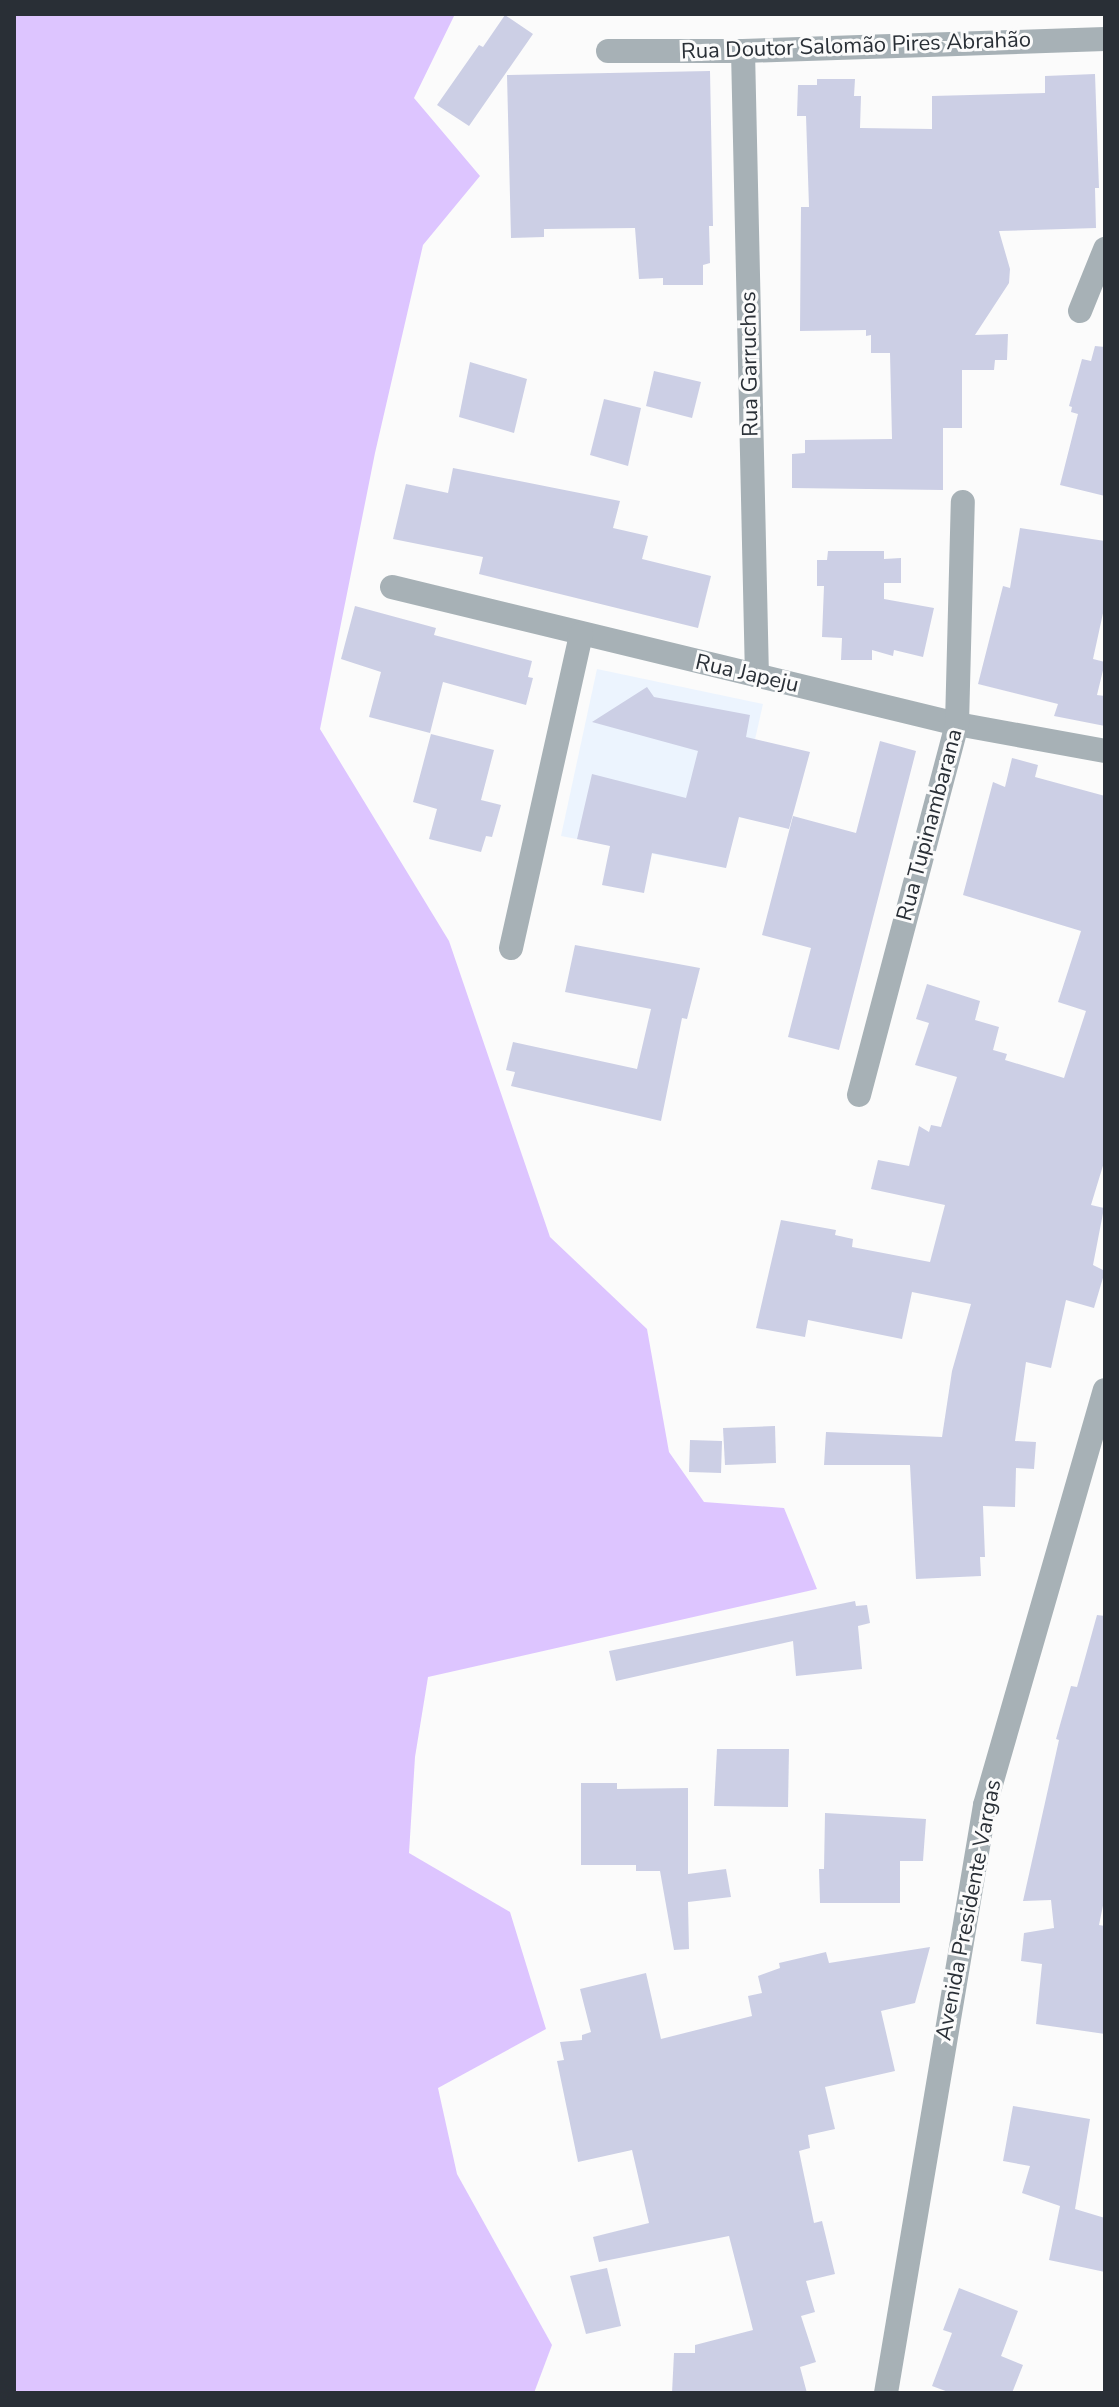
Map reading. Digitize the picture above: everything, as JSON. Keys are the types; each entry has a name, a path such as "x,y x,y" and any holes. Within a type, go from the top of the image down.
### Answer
{"street":[{"name":"Rua Doutor Salomão Pires Abrahão","path":"608,51 743,51 1105,39"},
{"name":"Rua Garruchos","path":"743,51 757,676"},
{"path":"1080,311 1105,249"},
{"name":"Rua Tupinambarana","path":"859,1095 957,724 963,502"},
{"name":"Rua Japeju","path":"392,587 957,724 1105,751"},
{"path":"511,948 581,634"},
{"name":"Avenida Presidente Vargas","path":"886,2393 985,1805 1100,1425 1105,1390"}],"shaded area":[{"path":"14,14 455,14 414,98 480,176 423,245 375,453 320,729 449,941 550,1237 647,1329 669,1452 704,1502 784,1508 817,1589 428,1677 415,1757 409,1853 510,1912 546,2029 438,2088 457,2174 552,2345 534,2393 14,2393"},
{"path":"597,669 763,704 726,868 561,836"}],"building":[{"path":"505,15 533,34 469,126 437,105 479,45 483,47"},
{"path":"710,71 713,226 709,226 710,263 703,265 703,285 663,285 663,278 639,279 635,228 544,229 544,237 511,238 507,75"},
{"path":"1095,74 1099,188 1095,188 1096,228 999,231 1010,269 1009,283 975,335 1008,334 1007,360 995,360 994,370 962,370 962,428 943,428 943,490 792,488 792,454 805,453 805,440 892,439 890,353 871,353 871,335 866,336 866,330 800,331 801,207 809,207 806,116 797,116 798,85 817,85 817,79 855,79 854,96 861,96 860,128 932,129 932,96 1045,93 1045,76"},
{"path":"1095,346 1105,347 1105,496 1060,485 1078,414 1071,412 1072,407 1069,406 1082,359 1091,361"},
{"path":"470,362 527,379 514,433 459,417"},
{"path":"654,371 701,382 692,418 646,406"},
{"path":"604,399 641,408 628,466 590,455"},
{"path":"453,468 620,501 613,528 648,536 642,559 711,576 698,628 479,574 483,557 393,539 406,484 448,493"},
{"path":"1020,528 1105,541 1105,604 1093,659 1105,662 1097,695 1105,696 1105,726 1054,716 1058,704 978,684 1003,586 1010,588"},
{"path":"828,551 884,551 884,559 901,558 901,583 884,583 884,599 934,608 923,657 894,650 893,656 872,650 872,660 841,660 842,638 822,637 824,586 817,586 817,560 827,560"},
{"path":"355,606 436,628 434,635 532,661 528,677 533,678 526,705 443,682 430,733 369,717 381,672 341,659"},
{"path":"647,687 654,697 750,715 746,737 810,752 789,829 739,817 726,868 652,853 644,893 602,885 610,846 577,839 592,774 686,798 698,751 592,722"},
{"path":"431,734 494,750 481,800 501,805 492,837 486,836 481,852 429,839 437,809 413,802"},
{"path":"880,741 916,751 839,1050 788,1037 811,948 762,935 793,816 856,833"},
{"path":"1012,758 1038,765 1035,777 1105,796 1105,1159 1091,1205 1104,1208 1093,1265 1105,1271 1094,1308 1066,1300 1051,1368 1026,1362 1015,1441 1036,1442 1034,1469 1016,1468 1015,1507 983,1506 985,1557 980,1557 981,1576 916,1579 910,1465 824,1465 826,1432 942,1437 952,1371 971,1304 912,1292 902,1339 808,1320 805,1337 756,1328 781,1220 836,1230 835,1235 853,1239 852,1247 930,1262 945,1205 871,1189 878,1160 909,1166 919,1126 929,1132 931,1125 941,1127 957,1077 915,1065 929,1023 916,1019 927,984 980,1001 975,1020 999,1027 993,1050 1007,1054 1005,1060 1064,1078 1086,1011 1058,1002 1081,931 963,895 993,782 1005,787"},
{"path":"575,945 700,968 687,1019 682,1018 661,1121 511,1086 515,1072 506,1070 513,1042 637,1069 651,1009 565,992"},
{"path":"775,1426 776,1463 725,1465 723,1428"},
{"path":"690,1440 722,1441 721,1473 689,1472"},
{"path":"855,1601 856,1606 867,1605 870,1623 858,1626 862,1669 796,1676 793,1641 616,1681 609,1651"},
{"path":"1097,1615 1105,1616 1105,1896 1099,1925 1105,1926 1105,2034 1036,2024 1042,1964 1021,1961 1024,1933 1054,1928 1051,1900 1023,1901 1059,1740 1056,1739 1071,1686 1077,1687"},
{"path":"717,1749 789,1749 788,1807 714,1806"},
{"path":"581,1783 617,1783 617,1789 688,1788 688,1874 726,1869 731,1897 688,1902 689,1949 674,1950 660,1871 636,1871 636,1865 581,1865"},
{"path":"825,1813 926,1819 923,1861 900,1861 900,1903 820,1903 819,1869 824,1869"},
{"path":"930,1947 915,2003 881,2011 895,2071 825,2087 835,2129 808,2135 810,2148 799,2151 814,2223 822,2221 835,2274 806,2281 815,2312 801,2316 816,2362 800,2367 807,2393 672,2393 674,2353 695,2353 695,2345 753,2330 729,2236 599,2262 593,2237 649,2223 632,2150 578,2162 557,2061 564,2060 560,2042 582,2040 582,2035 591,2032 580,1989 646,1973 661,2039 752,2016 748,1996 762,1993 758,1976 780,1968 779,1963 826,1952 829,1963"},
{"path":"1013,2106 1090,2119 1075,2209 1105,2218 1105,2272 1049,2260 1060,2206 1022,2193 1030,2166 1003,2161"},
{"path":"607,2268 621,2326 586,2334 570,2276"},
{"path":"959,2288 1018,2311 1001,2356 1023,2365 1012,2393 951,2393 932,2386 952,2333 943,2330"}]}
